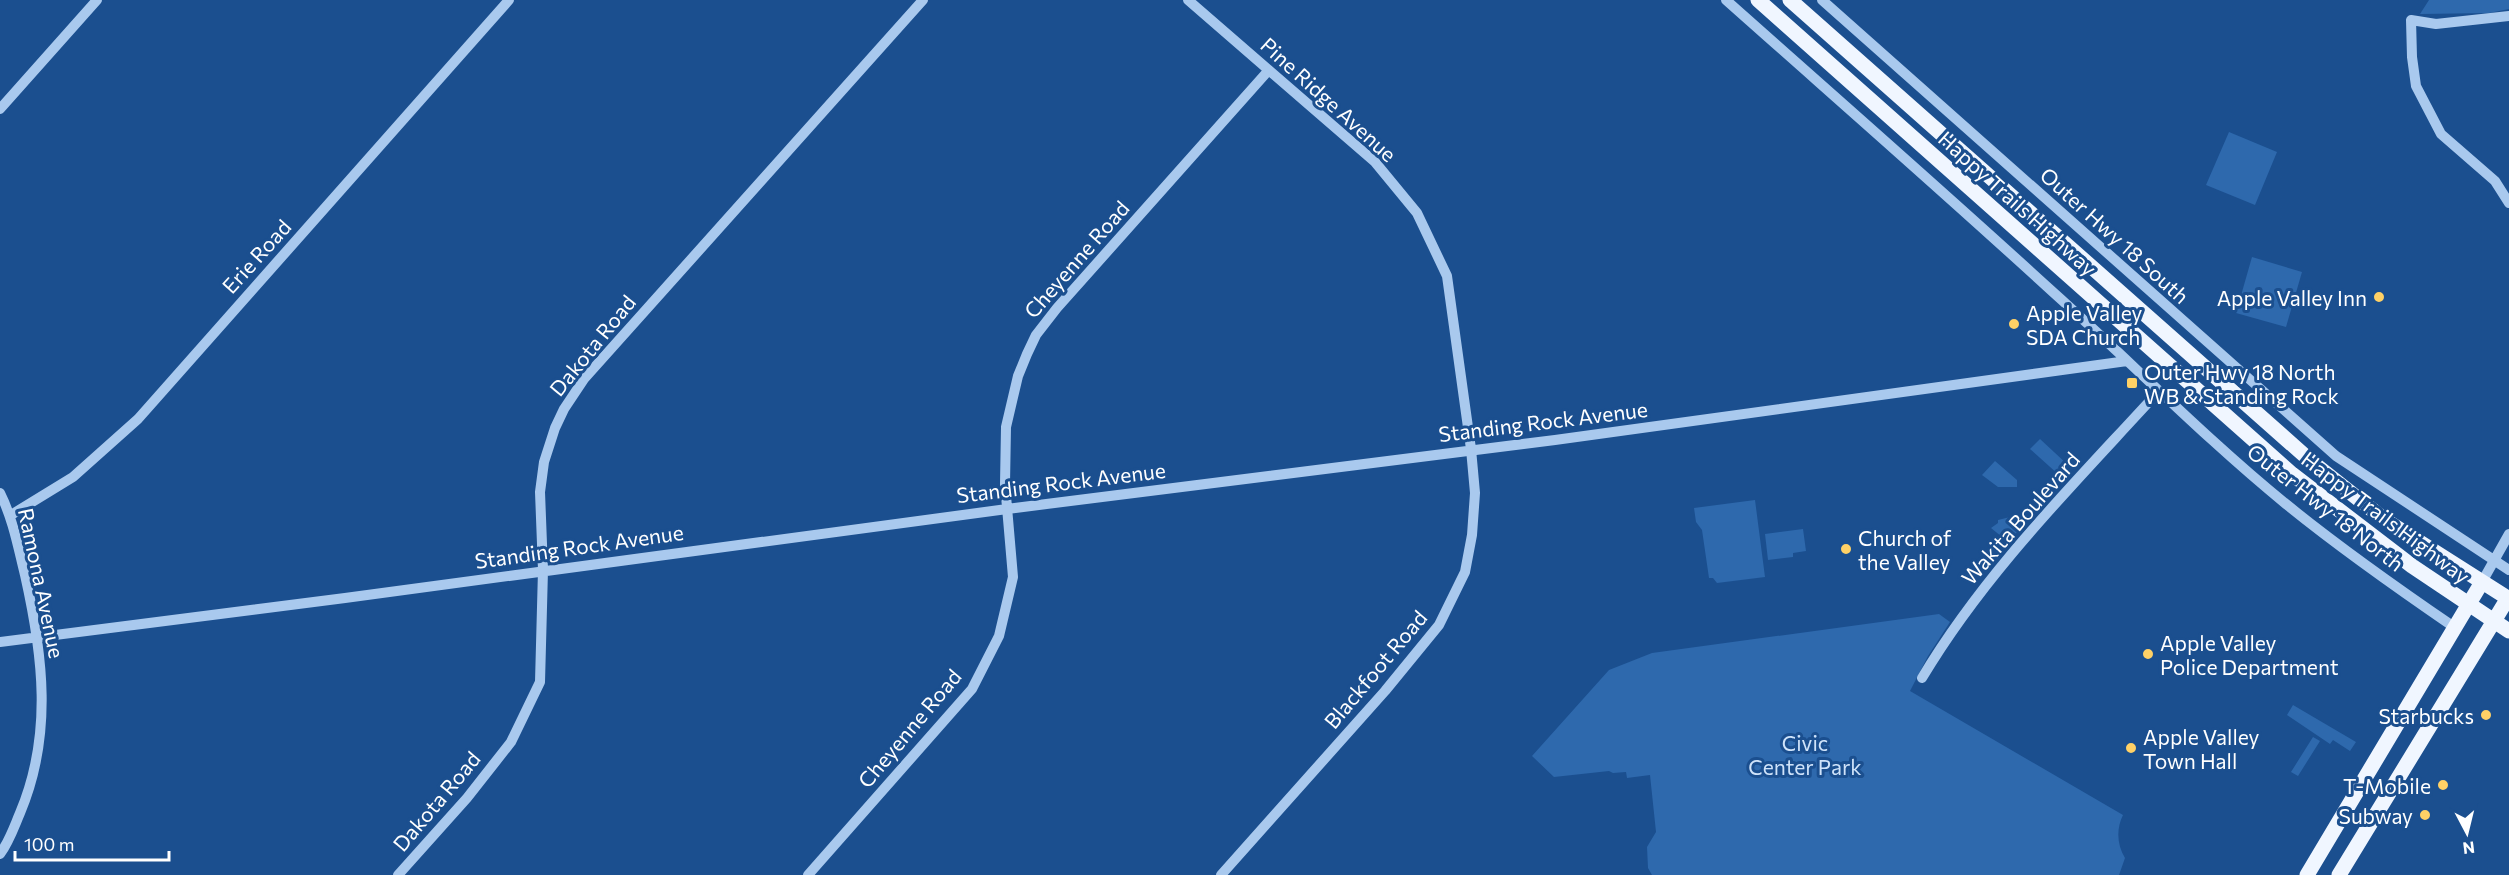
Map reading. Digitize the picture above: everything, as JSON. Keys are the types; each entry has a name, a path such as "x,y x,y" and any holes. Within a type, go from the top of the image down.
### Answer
{"main road":[{"name":"Happy Trails Highway","path":"1758,0 2292,474 2412,566 2509,632"},
{"name":"Happy Trails Highway","path":"1790,0 2313,464 2385,520 2509,598"},
{"path":"2307,875 2482,582"},
{"path":"2339,875 2509,598"}],"street":[{"path":"0,109 97,0"},
{"name":"Erie Road","path":"11,515 73,477 138,419 509,0"},
{"name":"Dakota Road","path":"398,875 467,798 511,742 540,682 543,570 541,482 544,462 555,428 569,402 584,379 923,0"},
{"name":"Pine Ridge Avenue","path":"1188,0 1375,162 1417,213 1447,276 1472,449"},
{"name":"Outer Hwy 18 North","path":"1726,0 1964,212 2158,392 2286,504 2361,563 2454,627"},
{"name":"Outer Hwy 18 South","path":"1822,0 2336,456 2509,570"},
{"path":"2509,16 2436,24 2411,20 2410,34 2416,86 2441,134 2495,181 2509,203"},
{"name":"Cheyenne Road","path":"808,875 972,689 999,636 1013,577 1004,458 1006,428 1018,376 1036,335 1268,71"},
{"name":"Standing Rock Avenue","path":"0,642 1007,508 1588,435 2127,361"},
{"name":"Wakita Boulevard","path":"1922,678 1949,632 2020,543 2158,392"},
{"name":"Blackfoot Road","path":"1221,875 1399,675 1439,626 1465,572 1472,535 1475,493 1472,449"},
{"name":"Ramona Avenue","path":"0,493 11,515 38,637 43,681 43,715 39,747 28,794 6,846 0,854"},
{"path":"2482,582 2509,534"}],"green space":[{"path":"2429,0 2509,0 2509,9 2489,13 2420,14"},
{"path":"2229,132 2277,152 2255,205 2206,185"},
{"path":"2252,257 2302,272 2286,327 2236,313"},
{"path":"2040,439 2068,465 2059,475 2030,449"},
{"path":"1995,461 2017,480 2017,487 1998,487 1982,475"},
{"path":"1755,500 1765,577 1717,583 1713,578 1709,578 1702,530 1696,522 1694,508"},
{"path":"2018,515 2019,530 2010,540 2007,541 1991,528 1998,523 1998,520"},
{"path":"1803,529 1806,551 1793,553 1793,557 1768,560 1765,534"},
{"name":"Civic Center Park","path":"1939,614 1950,622 1928,656 1910,691 2123,815 2118,837 2125,858 2119,875 1652,875 1648,868 1647,847 1656,832 1650,775 1627,778 1626,772 1609,771 1554,777 1532,756 1609,670 1652,653"},
{"path":"2293,705 2356,742 2350,751 2333,740 2330,744 2287,715"},
{"path":"2313,737 2320,741 2298,776 2291,772"}],"place":[{"name":"Apple Valley Inn","path":"2379,297"},
{"name":"Apple Valley SDA Church","path":"2014,324"},
{"name":"Outer Hwy 18 North WB & Standing Rock","path":"2132,383"},
{"name":"Church of the Valley","path":"1846,549"},
{"name":"Apple Valley Police Department","path":"2148,654"},
{"name":"Starbucks","path":"2486,715"},
{"name":"Apple Valley Town Hall","path":"2131,748"},
{"name":"T-Mobile","path":"2443,785"},
{"name":"Subway","path":"2425,815"}]}
